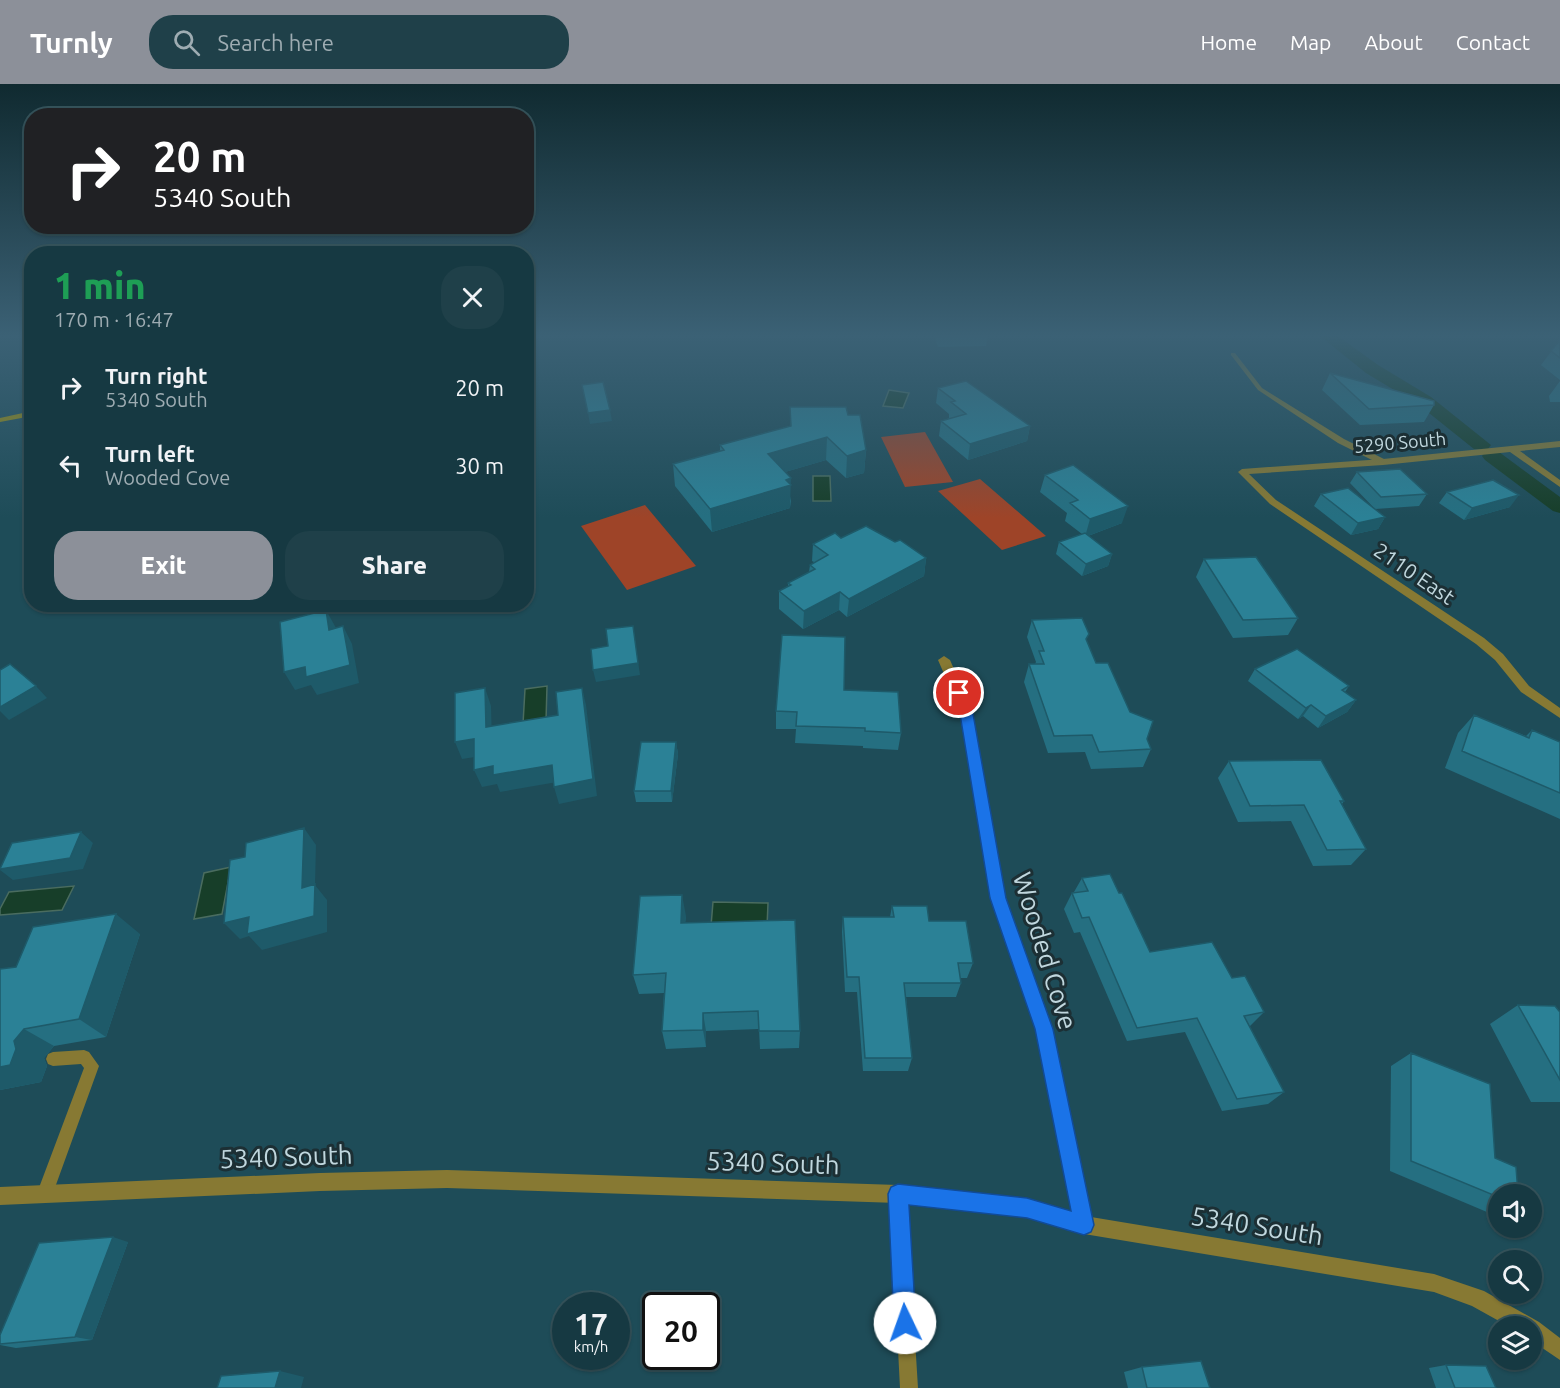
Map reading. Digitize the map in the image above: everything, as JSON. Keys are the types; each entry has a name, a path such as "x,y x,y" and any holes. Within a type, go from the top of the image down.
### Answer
{"street":[{"path":"0,420 24,415"},
{"name":"5290 South","path":"1242,472 1383,462 1560,444"},
{"path":"1511,448 1560,484"},
{"name":"2110 East","path":"1242,472 1273,502 1480,641 1499,657 1525,689 1560,714"},
{"name":"Wooded Cove","path":"944,660 965,708 998,898 1044,1029 1084,1225"},
{"name":"5340 South","path":"0,1196 447,1179 898,1194 1027,1208 1084,1225 1434,1283 1477,1298 1509,1316"},
{"path":"1542,1336 1560,1350"}],"lane":[{"path":"1272,397 1341,441 1383,462"},
{"path":"45,1193 92,1066 84,1057 53,1059"},
{"path":"898,1194 909,1388"}],"shaded area":[{"path":"886,397 907,397 903,408 883,406"},
{"path":"925,432 953,482 905,487 881,437"},
{"path":"813,476 830,476 831,501 813,501"},
{"path":"980,479 1046,536 1002,550 938,491"},
{"path":"645,505 696,566 627,590 581,526"},
{"path":"547,686 546,721 523,724 525,689"},
{"path":"231,867 222,914 194,919 204,873"},
{"path":"74,886 62,910 0,915 0,909 9,892"},
{"path":"713,902 768,903 767,927 711,926"}],"building":[{"path":"585,397 607,397 610,410 588,413"},
{"path":"950,397 989,397 1030,426 970,444 941,421 966,414 951,402 955,401"},
{"path":"1356,397 1419,397 1434,401 1434,405 1369,409"},
{"path":"790,407 846,407 848,415 860,415 866,450 847,456 827,437 768,454 791,478 786,480 791,485 710,509 673,464 724,450 720,445 791,426"},
{"path":"1073,465 1128,506 1090,519 1070,503 1078,500 1045,475"},
{"path":"1400,469 1427,494 1381,497 1357,472"},
{"path":"1493,480 1519,495 1472,508 1447,492"},
{"path":"1348,488 1385,517 1358,523 1321,494"},
{"path":"866,526 895,542 900,540 926,558 849,599 840,592 804,611 779,591 791,585 788,583 815,569 810,565 828,555 813,544 835,533 841,538"},
{"path":"1085,533 1112,554 1086,564 1059,542"},
{"path":"1256,557 1298,618 1243,620 1204,559"},
{"path":"326,612 329,630 343,626 350,665 306,677 305,667 284,672 280,622"},
{"path":"1082,618 1089,634 1086,639 1096,663 1108,663 1130,712 1153,721 1147,739 1151,749 1099,752 1092,735 1054,736 1029,664 1044,664 1039,651 1044,651 1032,620"},
{"path":"633,626 638,663 593,670 591,649 608,646 606,629"},
{"path":"782,635 845,637 844,690 898,692 901,733 865,731 865,728 796,726 797,712 776,711"},
{"path":"1297,649 1349,686 1342,690 1356,700 1326,716 1311,705 1306,708 1255,669"},
{"path":"10,664 36,686 0,707 0,670"},
{"path":"485,688 486,727 558,715 556,692 582,688 593,779 554,787 552,765 493,775 493,766 474,770 474,739 455,742 455,693"},
{"path":"1474,715 1529,738 1532,730 1560,742 1560,793 1462,751"},
{"path":"641,742 676,742 671,791 634,791"},
{"path":"1321,760 1344,801 1340,801 1366,849 1327,850 1304,805 1250,806 1229,761"},
{"path":"304,828 302,888 315,884 314,916 247,934 249,917 224,923 230,860 245,857 246,843"},
{"path":"81,832 70,858 0,869 12,843"},
{"path":"1110,874 1119,893 1122,893 1150,952 1212,942 1232,978 1245,976 1264,1012 1244,1016 1284,1092 1237,1099 1197,1018 1137,1028 1089,917 1082,918 1072,893 1088,891 1082,878"},
{"path":"682,895 681,923 795,920 800,1031 759,1031 758,1011 703,1013 703,1030 662,1031 666,973 633,975 640,896"},
{"path":"892,906 927,906 929,921 966,921 973,963 958,963 961,983 904,983 912,1058 865,1058 859,977 847,977 843,917 894,917"},
{"path":"116,914 79,1019 24,1029 14,1041 16,1049 10,1065 0,1067 0,969 16,967 33,927"},
{"path":"1518,1005 1555,1006 1560,1011 1560,1080"},
{"path":"1411,1053 1490,1084 1495,1158 1516,1167 1517,1184 1488,1184 1488,1193 1411,1161"},
{"path":"113,1237 75,1337 0,1344 0,1335 39,1243"},
{"path":"1201,1361 1210,1388 1147,1388 1142,1367"},
{"path":"1446,1365 1486,1366 1496,1388 1455,1388"},
{"path":"280,1371 275,1388 217,1388 221,1376"}],"waterway":[{"path":"1418,397 1481,445"},
{"path":"1492,456 1560,507"}],"route":[{"path":"905,1323 898,1194 1027,1208 1084,1225 1044,1029 998,898 965,708 959,693"}]}
